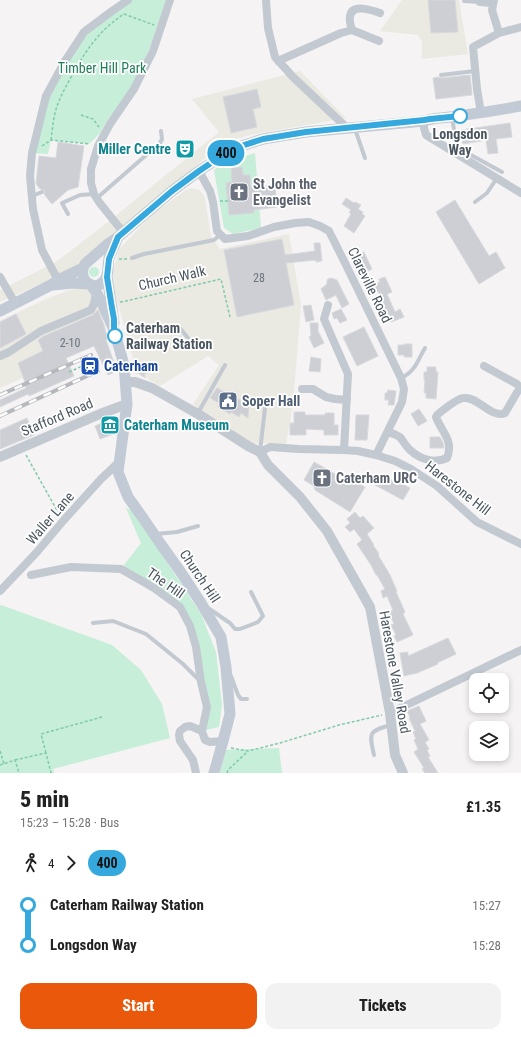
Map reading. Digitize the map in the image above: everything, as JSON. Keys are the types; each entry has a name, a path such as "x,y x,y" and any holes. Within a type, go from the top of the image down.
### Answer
{"main road":[{"path":"114,330 91,287 83,279 82,275 86,264 172,191 232,149 263,139 306,132 452,117 521,106"},
{"path":"54,282 73,283 91,287 93,285 99,285 105,281 109,259 120,235"},
{"path":"0,311 93,260 99,260 106,266 114,319 114,330"},
{"name":"Church Hill","path":"114,330 124,365 126,404 118,472 128,497 180,571 222,637 230,714 214,773"}],"street":[{"path":"54,282 42,250 33,208 30,176 32,153 46,96 65,61 84,32 128,0"},
{"path":"120,235 95,196 91,183 91,169 98,146 110,124 134,89 153,51 170,0"},
{"path":"266,0 268,28 275,57 293,77 351,127"},
{"path":"480,2 493,2 492,10 499,33"},
{"path":"352,30 350,16 351,12 354,10 365,9 380,13"},
{"path":"481,113 472,47 499,33 521,27"},
{"path":"278,61 341,33 352,30 379,41"},
{"path":"424,120 426,135 499,175 521,192"},
{"path":"199,171 210,191 217,232 220,236"},
{"name":"Clareville Road","path":"220,236 225,239 248,236 274,227 309,222 329,231 401,378 404,389 402,402 376,455"},
{"path":"0,277 14,303"},
{"path":"0,356 9,352 41,331 91,310 95,302 91,287"},
{"path":"328,305 324,319 348,374 344,450"},
{"path":"388,432 399,436 409,449 417,456 428,460 443,460 447,458 450,451 449,441 438,422 436,417 437,415 460,399 465,398 470,398 488,410 503,414 519,390 517,384 484,366"},
{"name":"Harestone Valley Road","path":"125,382 131,381 152,388 260,452 268,465 300,497 327,531 370,607 390,713 395,755 403,773"},
{"path":"302,389 313,389 326,397 347,400"},
{"name":"Stafford Road","path":"0,457 126,404"},
{"name":"Harestone Hill","path":"260,452 270,447 298,450 358,451 376,455 411,468 437,486 477,522 521,544"},
{"name":"Waller Lane","path":"0,591 119,462"},
{"name":"The Hill","path":"31,575 71,567 121,569 154,588 180,607 190,626 196,647 201,682 207,707 202,731"},
{"path":"390,713 521,650"},
{"path":"196,773 193,760 180,741 180,732 185,727 190,726 202,731 205,740 222,743"}],"lane":[{"path":"464,1 480,2"},
{"path":"441,75 475,71"},
{"path":"452,117 456,142 460,149 499,175 487,193 475,202"},
{"path":"351,127 365,158"},
{"path":"68,214 62,203 80,195 95,196 160,143 162,139 161,131"},
{"path":"32,196 42,192"},
{"name":"Church Walk","path":"132,258 144,254 214,240 220,236"},
{"path":"143,326 160,330 178,327 188,338"},
{"path":"401,378 412,371 425,348"},
{"path":"198,414 224,365"},
{"path":"260,452 266,400"},
{"path":"154,534 177,532 198,526"},
{"path":"201,603 230,623 235,629 240,629 258,622 263,616 251,592"},
{"path":"93,623 113,621 146,634 183,664 201,682"},
{"path":"226,667 230,673 238,695 241,699 247,700"},
{"path":"374,755 370,738 373,732 377,729 391,725"}],"path":[{"path":"51,140 55,112 61,96 76,67 89,47 109,25 124,14 156,26"},
{"path":"81,115 93,119 101,127"},
{"path":"32,153 51,140 98,146"},
{"path":"222,201 228,200"},
{"name":"Church Walk","path":"110,298 115,297 116,302 126,302 221,280 230,317"},
{"path":"69,372 100,358"},
{"path":"22,448 63,521"},
{"path":"227,773 228,770 248,751 339,725 390,713"},
{"path":"51,773 40,734 102,717"},
{"path":"222,743 248,751"},
{"path":"0,751 4,764"},
{"path":"0,765 46,753"},
{"path":"16,760 19,773"}],"shaded area":[{"path":"402,0 459,0 468,54 422,59 422,41 418,35 380,31"},
{"path":"300,71 346,118 250,135 226,142 125,224 77,268 0,302 0,290 56,262 219,132 192,99"},
{"path":"191,188 199,190 203,194 211,236 220,249 289,234 301,305 293,404 286,444 249,443 211,418 193,404 219,365 208,356 160,386 147,378 133,373 133,359 115,294 110,282 119,249 153,214"},
{"path":"77,287 91,291 100,309 107,337 106,340 0,388 0,321 46,299"}],"green space":[{"name":"Timber Hill Park","path":"128,0 166,0 151,44 132,86 100,133 89,144 51,140 48,154 32,153 46,96 84,32"},
{"path":"255,153 261,228 233,234 224,228 214,170 222,164"},
{"path":"92,267 96,267 99,272 96,277 92,277 89,274 89,270"},
{"path":"126,508 133,511 201,614 216,652 222,705 219,727 202,731 207,707 191,626 180,607 121,569 141,543"},
{"path":"1,605 112,645 141,670 162,704 170,738 53,769 54,773 0,773"},
{"path":"279,748 282,773 220,773 226,750"}],"building":[{"path":"428,0 455,0 458,32 431,33"},
{"path":"470,75 472,95 436,99 433,78"},
{"path":"257,89 261,107 253,109 257,127 231,133 223,97"},
{"path":"510,123 512,137 496,139 498,153 488,154 486,140 463,144 461,130"},
{"path":"58,142 84,146 78,187 68,190 52,204 44,194 44,190 40,189 36,184 39,156 56,158"},
{"name":"St John the Evangelist","path":"242,167 243,175 250,175 251,187 275,185 277,207 254,210 254,213 229,215 226,183 232,182 231,168"},
{"path":"346,198 361,205 358,209 363,212 362,214 365,216 354,233 344,226 351,214 349,212 351,210 342,204"},
{"path":"455,200 489,256 496,252 505,268 479,284 436,212"},
{"path":"282,239 285,255 315,251 314,243 320,243 322,261 316,262 316,260 286,263 294,305 237,317 224,250"},
{"path":"364,252 372,269 362,274 354,257"},
{"path":"385,277 392,292 387,294 395,312 400,309 404,317 391,322 374,284 380,282 379,279"},
{"path":"331,278 337,280 349,304 342,308 336,295 326,300 321,289 327,284 327,280"},
{"path":"311,305 314,320 306,322 303,306"},
{"path":"341,309 347,320 340,323 337,318 334,319 332,313"},
{"path":"98,310 104,325 107,337 106,340 117,371 108,375 94,346 66,358 74,376 0,407 0,400 26,388 18,363 43,351 38,340 93,315"},
{"path":"16,314 26,334 0,348 0,322"},
{"path":"310,323 318,323 318,331 324,343 314,348 309,337 311,336"},
{"path":"364,327 378,356 357,366 343,337"},
{"path":"412,344 412,357 398,355 398,345"},
{"path":"311,357 321,359 320,372 309,371"},
{"path":"141,362 142,366 147,364 149,372 144,374 145,378 135,370 134,364"},
{"path":"427,367 436,367 436,372 438,372 436,399 426,398 426,393 424,393 424,372 427,372"},
{"name":"Soper Hall","path":"217,388 249,405 248,418 241,413 239,417 231,412 230,414 218,407 219,403 210,398"},
{"path":"388,390 396,391 394,405 388,405 389,400 385,400 385,393 387,393"},
{"path":"419,409 427,421 418,426 411,414"},
{"path":"294,412 305,412 305,415 325,415 325,413 334,413 334,425 338,425 338,435 324,435 324,430 306,429 306,435 290,435 290,423 294,423"},
{"path":"356,415 369,415 367,440 355,440"},
{"path":"27,418 34,435 0,449 0,430"},
{"path":"112,419 117,429 116,433 100,439 95,426"},
{"path":"430,437 440,437 444,448 430,448"},
{"path":"314,462 342,478 344,475 365,487 350,512 315,490 314,486 304,480"},
{"path":"381,474 401,485 402,484 410,488 403,500 375,485"},
{"path":"355,512 360,518 363,516 374,528 367,534 390,575 405,612 403,614 413,635 397,642 394,636 396,635 391,625 394,624 389,612 393,610 387,596 383,598 381,591 385,589 357,544 362,540 354,529 350,532 345,527 350,523 347,519"},
{"path":"448,638 456,654 417,673 404,676 400,653 408,652 408,656"},
{"path":"419,706 426,721 420,724 429,740 425,742 429,749 427,750 430,756 428,757 438,773 425,773 422,769 424,768 414,752 418,749 414,740 416,739 413,732 415,731 407,711"}],"railway":[{"path":"0,395 91,355"},
{"path":"0,416 98,371"}],"bus line":[{"name":"400","path":"115,336 107,270 109,259 118,237 172,191 232,149 263,139 306,132 460,116"}],"place":[{"name":"Longsdon Way","path":"460,116"},
{"name":"Miller Centre","path":"185,149"},
{"name":"St John the Evangelist","path":"239,192"},
{"name":"Caterham Railway Station","path":"115,336"},
{"name":"Caterham","path":"90,366"},
{"name":"Soper Hall","path":"228,401"},
{"name":"Caterham Museum","path":"110,425"},
{"name":"Caterham URC","path":"322,478"}]}
